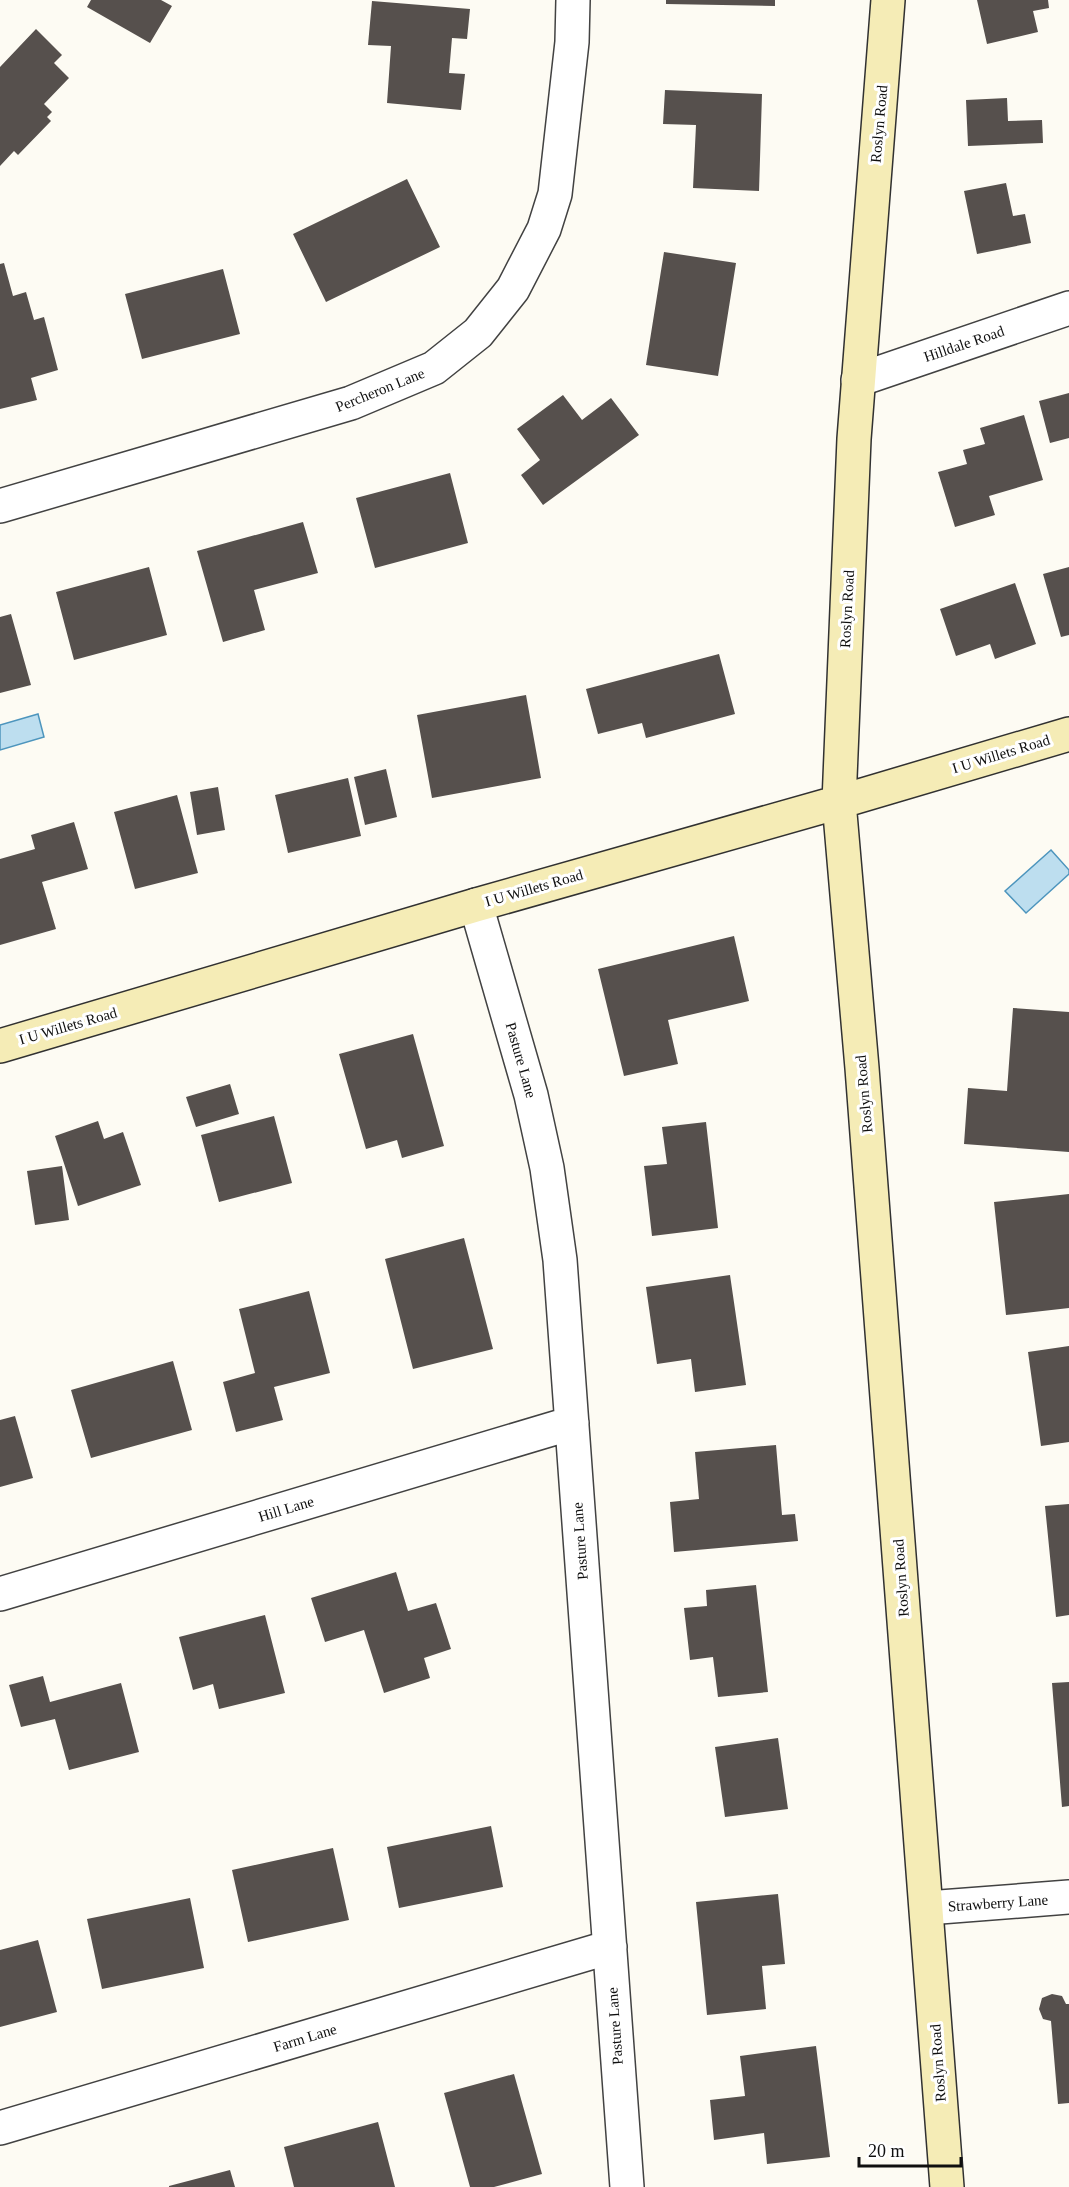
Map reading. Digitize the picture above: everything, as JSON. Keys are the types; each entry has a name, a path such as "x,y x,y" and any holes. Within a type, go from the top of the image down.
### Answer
{"main road":[{"name":"Roslyn Road","path":"888,0 858,380 839,802 863,1080 947,2187"},
{"name":"I U Willets Road","path":"0,1046 476,905 1069,734"}],"street":[{"name":"Percheron Lane","path":"0,506 351,403 434,368 478,333 513,289 544,229 555,194 572,42 573,0"},
{"name":"Hilldale Road","path":"858,380 1069,308"},
{"name":"Pasture Lane","path":"476,905 531,1095 547,1168 560,1260 627,2187"},
{"name":"Hill Lane","path":"0,1594 572,1424"},
{"name":"Strawberry Lane","path":"927,1908 1069,1897"},
{"name":"Farm Lane","path":"0,2128 610,1947"}],"water":[{"path":"38,714 44,737 0,750 0,725"},
{"path":"1051,850 1069,870 1069,874 1026,913 1005,891"}],"building":[{"path":"91,0 161,0 172,6 150,43 87,7"},
{"path":"666,0 775,0 775,6 666,4"},
{"path":"977,0 1048,0 1049,8 1033,11 1038,32 987,44"},
{"path":"372,1 470,9 467,39 452,38 449,73 465,74 461,110 387,103 391,46 368,45"},
{"path":"36,29 62,55 54,63 69,78 44,104 52,112 47,117 51,121 18,155 14,151 0,166 0,67"},
{"path":"665,90 762,94 759,191 693,188 696,125 663,124"},
{"path":"1007,98 1008,121 1042,120 1043,143 968,146 966,100"},
{"path":"407,179 440,247 326,302 293,234"},
{"path":"1006,183 1013,216 1025,214 1031,243 977,254 964,191"},
{"path":"664,252 736,263 718,376 646,365"},
{"path":"4,263 13,296 26,292 34,320 44,317 58,370 31,378 37,400 0,409 0,264"},
{"path":"223,269 240,334 142,359 125,294"},
{"path":"1069,393 1069,438 1050,443 1039,401"},
{"path":"563,395 582,420 611,398 639,435 543,505 521,475 540,460 517,429"},
{"path":"1024,415 1043,480 989,496 995,515 955,527 938,472 967,464 963,450 985,444 980,428"},
{"path":"450,473 468,543 375,568 356,498"},
{"path":"303,522 318,573 254,590 265,630 223,642 197,551"},
{"path":"149,567 167,635 74,660 56,592"},
{"path":"1069,567 1069,635 1061,637 1043,574"},
{"path":"1015,583 1036,644 995,659 990,644 956,656 940,609"},
{"path":"11,614 31,685 0,693 0,617"},
{"path":"719,654 735,714 646,738 642,723 598,734 586,689"},
{"path":"526,695 541,778 432,798 417,715"},
{"path":"386,769 397,817 365,825 354,777"},
{"path":"348,778 361,836 288,853 275,795"},
{"path":"218,787 225,830 197,835 190,792"},
{"path":"177,795 198,873 135,889 114,812"},
{"path":"74,822 88,869 42,882 56,929 0,945 0,859 35,849 31,835"},
{"path":"734,936 749,1001 668,1020 678,1064 624,1076 598,969"},
{"path":"1013,1008 1069,1012 1069,1152 964,1144 968,1088 1007,1091"},
{"path":"413,1034 444,1146 402,1158 397,1140 366,1149 339,1054"},
{"path":"230,1084 239,1114 196,1127 186,1097"},
{"path":"274,1116 292,1183 219,1202 201,1135"},
{"path":"98,1121 104,1139 123,1132 141,1185 78,1206 55,1136"},
{"path":"706,1122 718,1228 652,1236 644,1166 667,1164 662,1127"},
{"path":"62,1166 69,1220 35,1225 27,1171"},
{"path":"1069,1194 1069,1308 1006,1315 994,1202"},
{"path":"464,1238 493,1349 413,1369 385,1259"},
{"path":"730,1275 746,1385 695,1392 691,1359 657,1364 646,1287"},
{"path":"309,1291 330,1373 274,1387 283,1420 236,1432 223,1382 255,1373 239,1309"},
{"path":"1069,1346 1069,1442 1041,1446 1028,1352"},
{"path":"173,1361 192,1430 91,1458 71,1390"},
{"path":"15,1416 33,1478 0,1487 0,1420"},
{"path":"776,1445 782,1515 795,1514 798,1541 674,1552 670,1502 699,1499 695,1452"},
{"path":"1069,1504 1069,1615 1056,1617 1045,1506"},
{"path":"396,1572 408,1611 436,1603 451,1649 424,1658 430,1678 384,1693 364,1630 325,1642 311,1598"},
{"path":"756,1585 768,1692 718,1697 713,1657 690,1660 684,1608 707,1606 706,1590"},
{"path":"265,1615 285,1693 219,1709 213,1684 193,1690 179,1637"},
{"path":"43,1676 50,1702 121,1683 139,1752 69,1770 55,1719 21,1727 9,1685"},
{"path":"1069,1682 1069,1806 1062,1807 1052,1683"},
{"path":"778,1738 788,1809 725,1817 715,1747"},
{"path":"491,1826 503,1887 399,1908 387,1847"},
{"path":"333,1848 349,1920 248,1942 232,1870"},
{"path":"778,1894 785,1964 762,1966 766,2009 707,2015 696,1902"},
{"path":"190,1898 204,1968 102,1989 87,1919"},
{"path":"38,1940 57,2012 0,2027 0,1950"},
{"path":"1052,1994 1062,1996 1066,2004 1069,2004 1069,2103 1058,2104 1051,2021 1043,2019 1039,2009 1042,1998"},
{"path":"816,2046 830,2157 767,2164 764,2133 714,2140 710,2100 745,2096 740,2056"},
{"path":"514,2074 542,2174 494,2187 470,2187 444,2093"},
{"path":"378,2122 395,2187 294,2187 284,2147"},
{"path":"230,2170 235,2187 169,2187 169,2186"}]}
